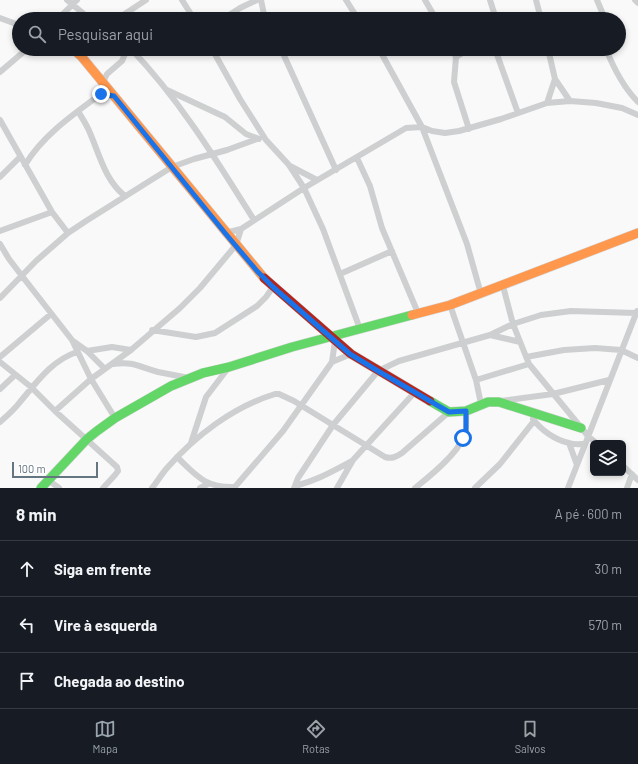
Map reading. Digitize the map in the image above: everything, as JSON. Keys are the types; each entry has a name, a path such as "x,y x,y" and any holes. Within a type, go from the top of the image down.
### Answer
{"street":[{"path":"128,12 146,0"},
{"path":"182,0 190,12"},
{"path":"234,12 257,0"},
{"path":"261,0 264,12"},
{"path":"346,0 354,12"},
{"path":"425,0 432,12"},
{"path":"490,0 494,12"},
{"path":"536,0 539,12"},
{"path":"597,0 602,12"},
{"path":"635,0 638,3"},
{"path":"64,12 72,2 83,12"},
{"path":"0,18 12,23"},
{"path":"0,72 19,56"},
{"path":"81,56 257,271 273,287 350,354 449,412 466,411 488,402 499,402 553,394 609,380"},
{"path":"101,94 102,82 107,74 122,61 124,56"},
{"path":"137,56 166,90 213,154 254,220"},
{"path":"216,56 240,99 266,140 289,165 304,188 323,229 360,329"},
{"path":"284,56 336,170"},
{"path":"383,56 422,127 467,244 481,294"},
{"path":"498,56 518,113"},
{"path":"550,56 555,79 570,101"},
{"path":"609,56 621,81 638,102"},
{"path":"456,57 454,82 469,128"},
{"path":"547,103 555,79"},
{"path":"166,90 225,117 246,134 257,139 266,140"},
{"path":"25,165 36,149 54,131 78,111 101,94 114,96"},
{"path":"225,233 241,229 317,180 406,128 422,127 432,131 445,132 469,128 502,119 547,103 570,101 602,104 622,108 638,114"},
{"path":"78,111 90,132 107,174 114,187 125,196"},
{"path":"0,120 52,212 68,233"},
{"path":"0,298 36,261 68,233 125,196 172,167 194,158 213,154 257,139"},
{"path":"0,178 20,157"},
{"path":"357,158 370,186 382,228 418,313"},
{"path":"289,165 317,180"},
{"path":"0,231 52,212"},
{"path":"55,411 91,379 131,350 152,330 180,308 200,288 236,245 241,229"},
{"path":"41,488 86,439 115,418 171,386 189,378 203,373 229,368 292,347 333,339 360,329 450,306 638,233"},
{"path":"0,244 22,276 72,340 91,379 115,418"},
{"path":"340,274 392,251"},
{"path":"0,258 9,258"},
{"path":"502,286 513,324 529,364 593,440"},
{"path":"152,330 196,337 215,333 258,306 273,287"},
{"path":"450,306 476,380 481,404"},
{"path":"296,488 298,478 333,425 378,371 400,361 490,335 513,324 541,315 571,311 637,311 568,488"},
{"path":"0,357 51,314"},
{"path":"490,335 520,342"},
{"path":"332,362 333,339"},
{"path":"72,340 87,351 105,369"},
{"path":"87,351 112,347 131,350"},
{"path":"526,357 572,349 595,348 621,350 638,358"},
{"path":"0,422 20,402 32,387 54,366 69,355 78,352"},
{"path":"177,457 208,484 225,488 234,488 278,437 302,406 332,362 350,354"},
{"path":"618,360 631,354"},
{"path":"0,362 32,387 55,411 116,467 118,471 103,488"},
{"path":"112,364 126,362 133,363 157,371 189,378"},
{"path":"476,380 529,364"},
{"path":"190,445 206,397 229,368"},
{"path":"0,389 15,375"},
{"path":"338,488 353,460 365,445 415,392"},
{"path":"152,488 177,457 221,420 269,396 279,394 294,401 384,457 390,458 396,457 402,453 449,412"},
{"path":"294,401 306,400"},
{"path":"499,402 581,428"},
{"path":"415,488 438,470 460,444 466,433 466,411"},
{"path":"528,411 534,421 547,433 569,443 585,444"},
{"path":"475,488 500,464 534,421"},
{"path":"569,443 577,465"},
{"path":"296,488 323,477 353,460"},
{"path":"626,469 638,480"},
{"path":"627,488 632,474"},
{"path":"48,480 59,488"},
{"path":"200,488 208,484"}],"traffic: fast":[{"path":"41,488 87,439 97,431 115,418 171,386 203,373 229,367 292,347 412,315"},
{"path":"430,401 449,412 466,411 488,402 499,402 581,428"}],"traffic: slow":[{"path":"81,56 264,278"},
{"path":"412,315 450,305 638,233"}],"traffic: jam":[{"path":"264,278 351,354 430,401"}],"route":[{"path":"101,94 114,96 257,271 273,287 350,354 449,412 466,411 466,433 463,438"}]}
